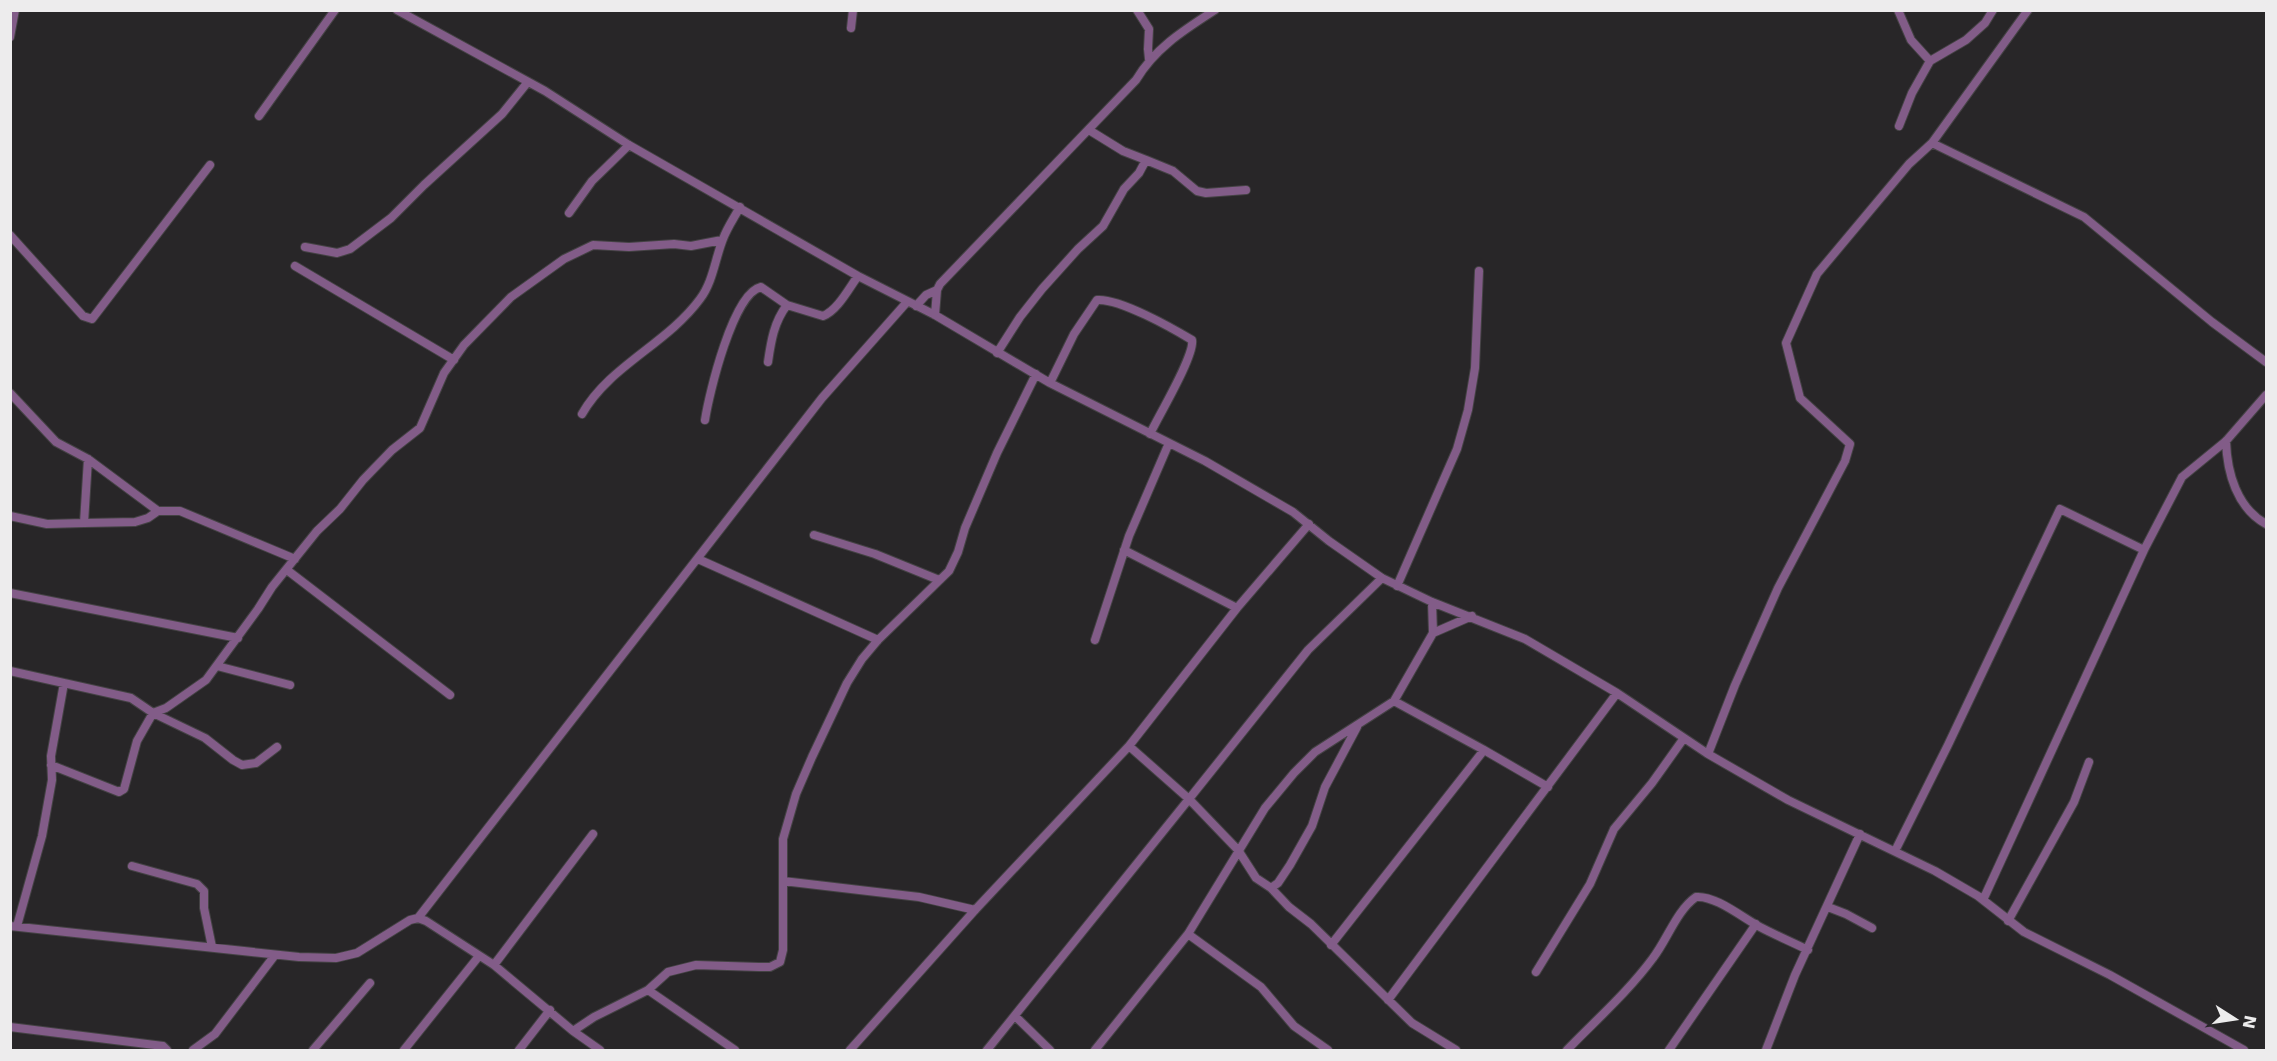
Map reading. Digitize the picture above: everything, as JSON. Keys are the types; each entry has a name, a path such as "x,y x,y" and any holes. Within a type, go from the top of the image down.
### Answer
{"street":[{"path":"10,37 15,10"},
{"path":"259,116 335,10"},
{"path":"397,10 527,84 545,91 629,145 858,276 935,315 1050,383 1205,461 1283,506 1382,578 1432,602 1525,639 1617,693 1708,754 1788,800 1935,871 1983,900 2024,932 2083,961 2244,1050"},
{"path":"851,28 853,10"},
{"path":"1137,10 1149,29 1149,59"},
{"path":"916,306 926,295 937,290 1089,130 1136,80 1149,59 1168,42 1215,10"},
{"path":"1898,10 1911,40 1929,61"},
{"path":"1899,126 1912,93 1929,61 1966,40 1984,23 1993,10"},
{"path":"1708,754 1735,685 1778,588 1845,461 1850,444 1800,398 1786,343 1816,274 1909,164 1932,143 2028,10"},
{"path":"305,247 337,253 350,249 391,218 502,114 527,84"},
{"path":"1089,130 1123,151 1173,171 1197,191 1206,193 1246,190"},
{"path":"1932,143 2084,217 2212,322 2266,362"},
{"path":"569,213 592,181 629,145"},
{"path":"997,353 1020,317 1042,289 1078,249 1103,226 1146,160"},
{"path":"10,236 83,316 92,319 210,165"},
{"path":"582,414 588,402 598,391 670,332 700,299 710,281 722,240 740,207"},
{"path":"51,765 119,792 124,789 137,741 153,713 166,708 198,685 217,666 272,587 317,531 340,509 363,480 392,450 420,428 444,373 464,345 511,297 564,259 593,245 629,247 674,244 691,246 722,240"},
{"path":"295,266 454,360"},
{"path":"1397,586 1457,449 1468,410 1475,368 1479,271"},
{"path":"705,420 719,359 730,330 754,289 760,287 787,305 823,316 828,314 858,276"},
{"path":"935,315 937,290"},
{"path":"1050,383 1074,334 1097,300 1117,302 1171,327 1192,340 1193,346 1188,361 1150,434"},
{"path":"418,918 822,398 907,302"},
{"path":"768,362 774,330 787,305"},
{"path":"573,1031 594,1017 648,990 668,972 696,964 770,967 780,962 783,950 783,839 796,794 848,683 862,659 878,640 949,571 958,552 965,528 1019,405 1036,374"},
{"path":"10,393 56,442 87,459 158,511"},
{"path":"1983,900 2041,779 2144,550 2182,477 2226,441 2266,395"},
{"path":"2226,441 2226,461 2236,489 2251,515 2266,524"},
{"path":"1095,640 1125,550 1169,443"},
{"path":"84,523 87,459"},
{"path":"1897,847 2060,509 2144,550"},
{"path":"10,516 47,524 135,522 148,518 158,511 180,511 295,559"},
{"path":"850,1050 975,910 1129,746 1237,608 1309,524"},
{"path":"814,535 875,554 939,580"},
{"path":"1125,550 1237,608"},
{"path":"698,559 878,640"},
{"path":"287,570 450,695"},
{"path":"987,1050 1308,650 1382,578"},
{"path":"10,593 237,638"},
{"path":"1095,1050 1188,934 1265,808 1294,772 1315,752 1394,701 1433,633 1432,602"},
{"path":"1433,633 1472,616"},
{"path":"217,666 290,686"},
{"path":"10,671 131,698 153,713 205,738 242,765 256,763 277,747"},
{"path":"64,683 53,744 52,780 42,836 14,926 275,955 336,958 357,953 410,920 418,918 494,965 573,1031 600,1050"},
{"path":"1388,1000 1617,693"},
{"path":"1394,701 1548,787"},
{"path":"1271,888 1290,865 1312,826 1324,787 1358,725"},
{"path":"1536,972 1590,884 1614,829 1652,783 1684,738"},
{"path":"1129,746 1189,799 1238,850 1256,878 1271,888 1289,908 1311,924 1412,1023 1456,1050"},
{"path":"1331,945 1484,750"},
{"path":"2008,921 2074,802 2089,762"},
{"path":"494,965 593,834"},
{"path":"1766,1050 1795,975 1860,834"},
{"path":"132,866 197,884 204,891 204,908 212,947"},
{"path":"783,881 919,897 975,910"},
{"path":"1567,1050 1627,990 1655,957 1684,907 1696,897 1708,899 1808,950"},
{"path":"1828,907 1872,928"},
{"path":"1669,1050 1756,924"},
{"path":"1188,934 1261,987 1294,1026 1328,1050"},
{"path":"193,1050 215,1034 275,955"},
{"path":"404,1050 478,956"},
{"path":"313,1050 370,983"},
{"path":"648,990 735,1050"},
{"path":"519,1050 550,1010"},
{"path":"1015,1016 1050,1050"},
{"path":"10,1028 163,1046 167,1050"}]}
